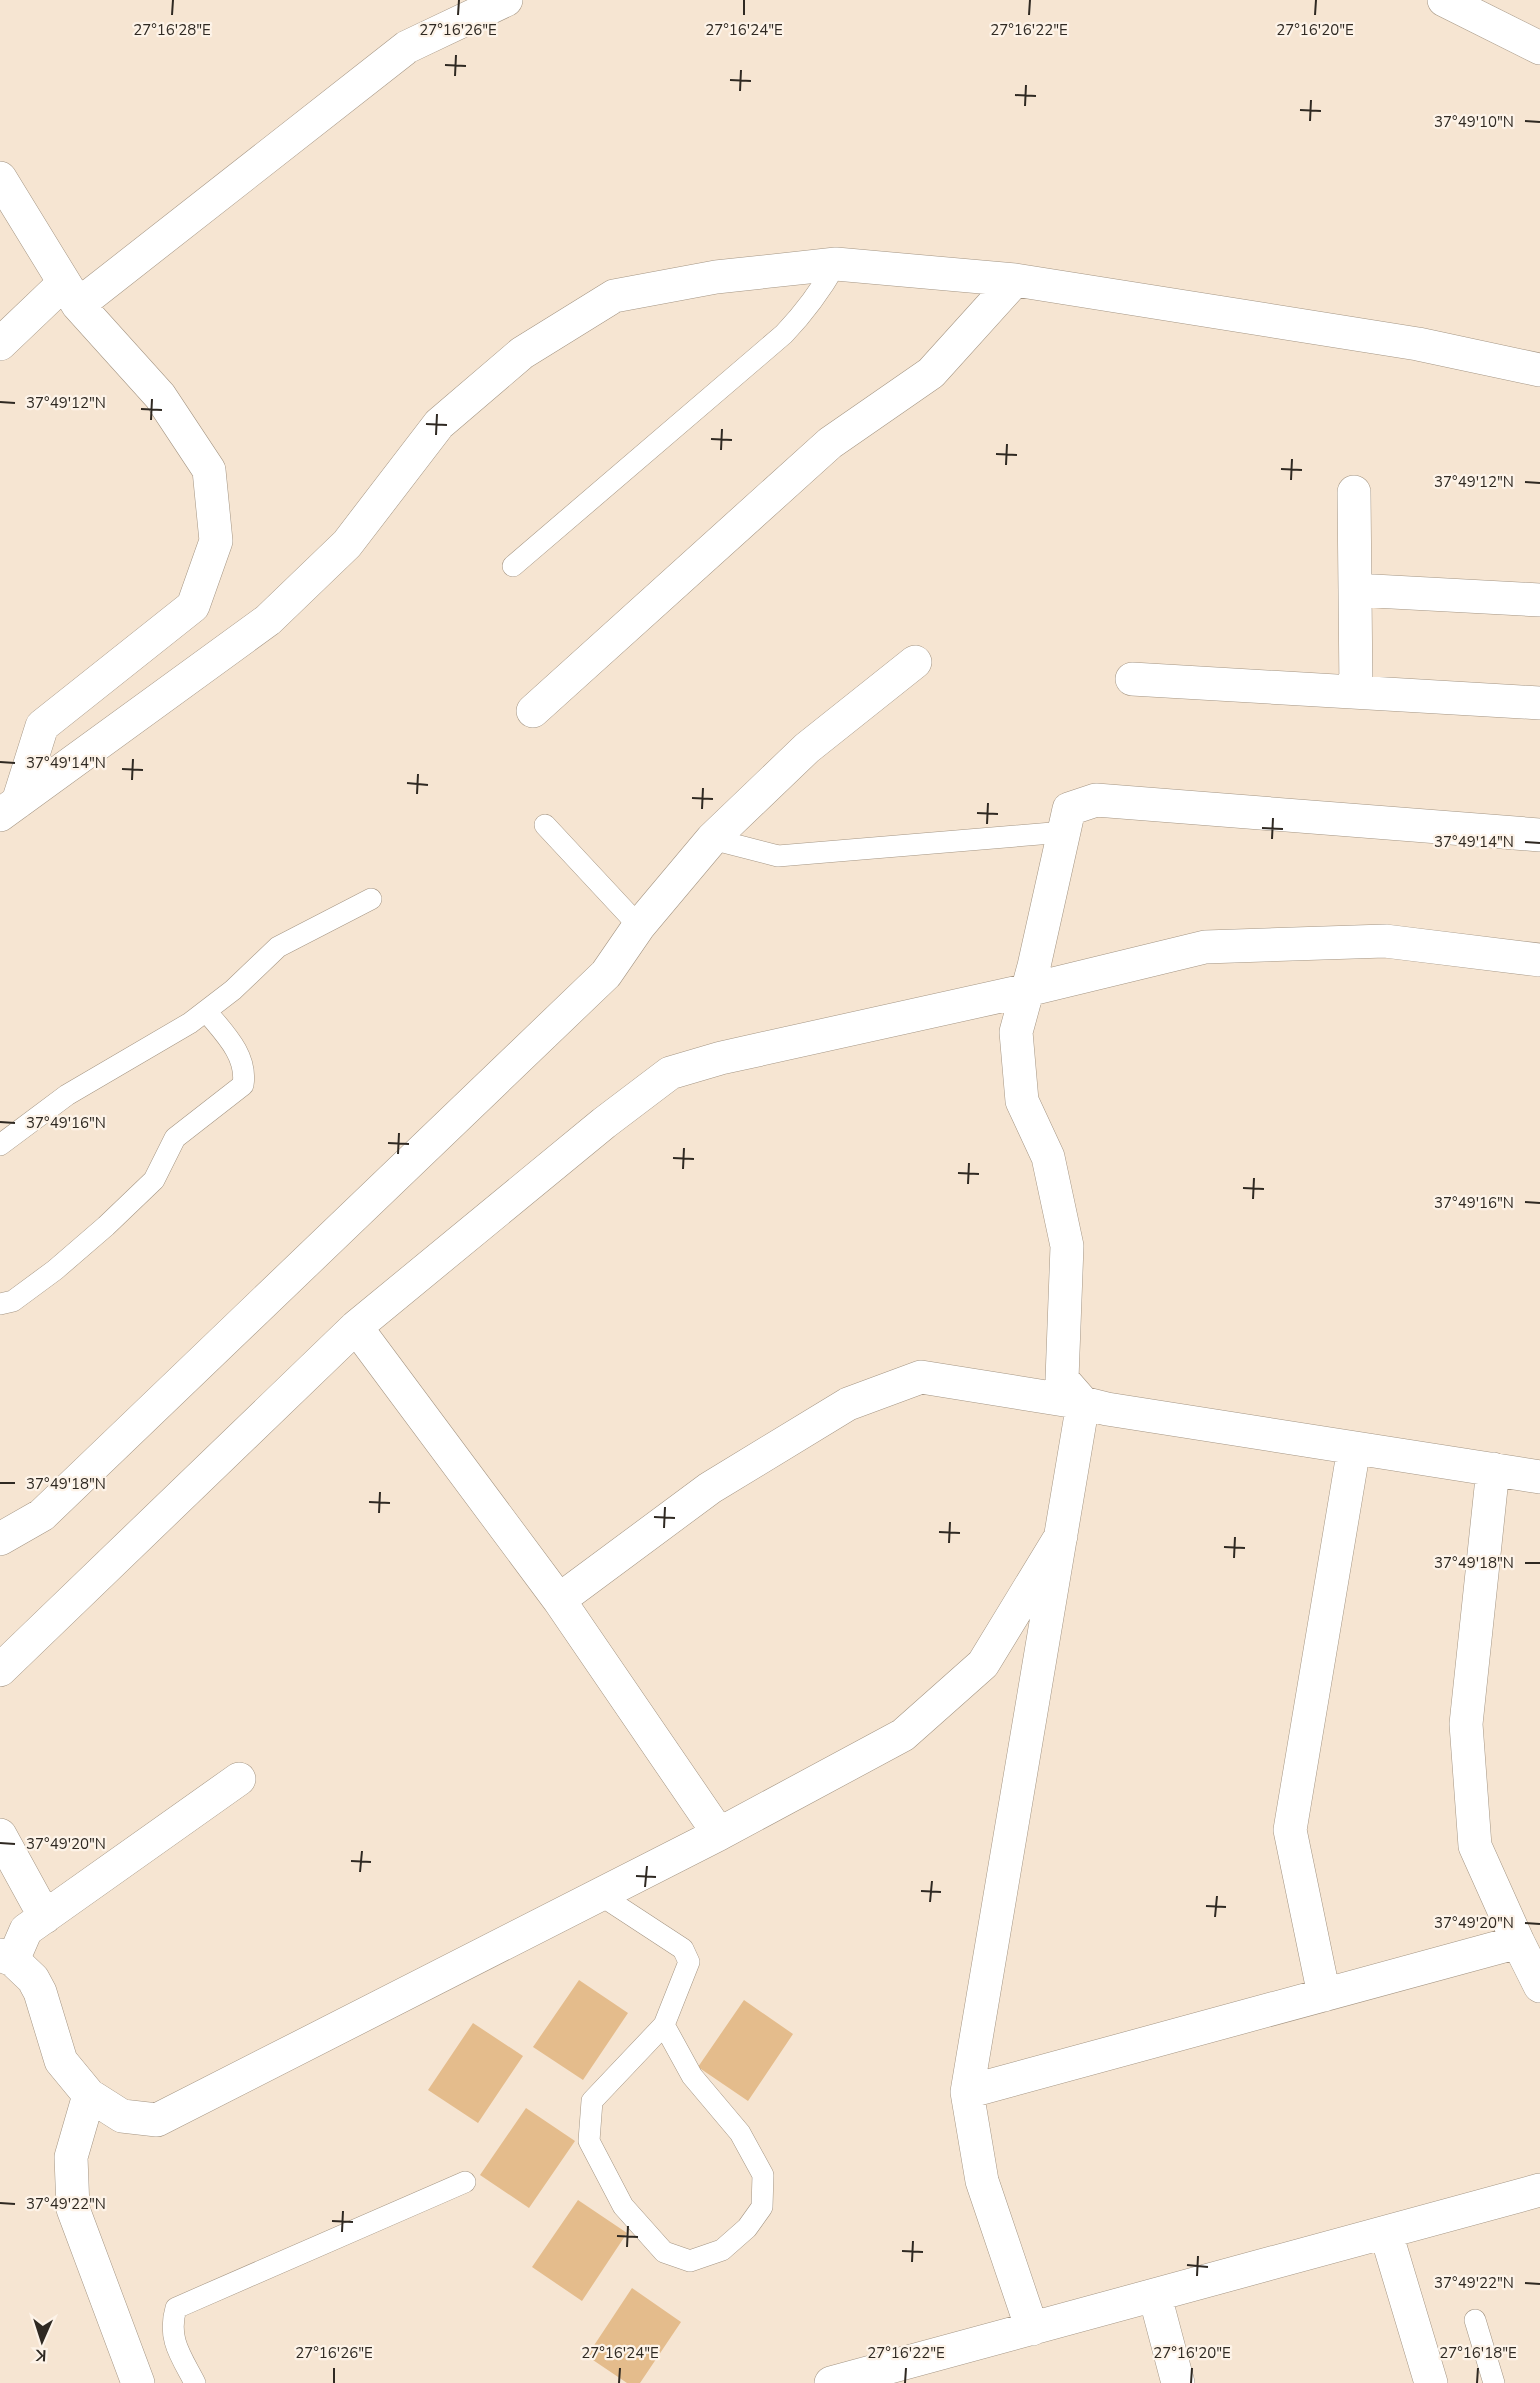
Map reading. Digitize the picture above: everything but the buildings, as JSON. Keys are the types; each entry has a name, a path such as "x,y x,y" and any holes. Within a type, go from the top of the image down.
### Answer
{"street":[{"path":"0,344 407,47 506,0"},
{"path":"1444,0 1540,48"},
{"path":"0,178 71,294 160,396 208,471 216,541 193,606 42,726 9,808"},
{"path":"9,808 268,620 347,544 439,424 522,353 614,296 716,277 836,264 1015,280 1418,344 1540,370"},
{"path":"533,711 830,443 931,374 1015,280"},
{"path":"1354,492 1356,692"},
{"path":"1355,590 1540,600"},
{"path":"0,1539 42,1515 606,974 639,926 712,839 807,748 915,662"},
{"path":"1132,679 1540,703"},
{"path":"1083,1403 1062,1379 1066,1246 1048,1157 1022,1101 1016,1032 1028,990 1069,809 1096,800 1540,835"},
{"path":"0,1670 356,1327 604,1123 670,1073 722,1058 1028,990 1205,947 1384,941 1540,960"},
{"path":"356,1327 559,1600 719,1834"},
{"path":"559,1600 710,1488 848,1404 921,1377 1083,1403 1107,1409 1540,1477"},
{"path":"1032,2330 982,2181 967,2092 1083,1403"},
{"path":"1324,1995 1290,1830 1354,1448"},
{"path":"1493,1469 1466,1724 1475,1846 1540,1986"},
{"path":"239,1779 26,1930 6,1958 33,1979 40,1992 61,2061 89,2095 122,2116 157,2120 719,1834 903,1735 983,1664 1061,1536"},
{"path":"0,1835 45,1917"},
{"path":"967,2092 1518,1942"},
{"path":"89,2095 71,2157 73,2209 138,2383"},
{"path":"831,2383 1540,2190"},
{"path":"1386,2233 1431,2383"},
{"path":"1155,2296 1178,2383"}],"lane":[{"path":"513,566 784,334 808,308 836,264"},
{"path":"545,825 639,926"},
{"path":"712,839 778,856 1064,832"},
{"path":"0,1144 67,1095 206,1011 233,990 278,947 371,899"},
{"path":"0,1304 13,1301 55,1270 106,1227 154,1180 175,1138 243,1084 245,1072 236,1049 206,1011"},
{"path":"599,1894 683,1949 688,1962 664,2025 592,2101 589,2141 623,2206 664,2252 690,2261 722,2250 747,2228 762,2207 763,2175 740,2133 692,2076 664,2025"},
{"path":"195,2383 173,2340 172,2321 176,2308 465,2182"},
{"path":"1475,2320 1494,2383"}]}
